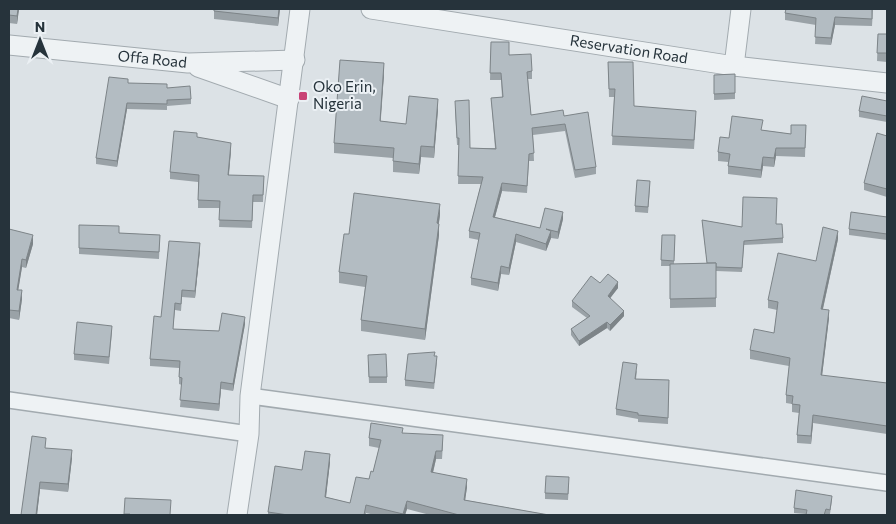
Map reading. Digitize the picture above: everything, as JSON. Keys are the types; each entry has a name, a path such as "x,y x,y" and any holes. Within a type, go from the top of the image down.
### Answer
{"street":[{"path":"237,515 249,434 250,396 295,60 300,9"},
{"name":"Reservation Road","path":"371,9 734,66 887,83"},
{"path":"734,66 741,9"},
{"name":"Offa Road","path":"9,45 188,63 295,60"},
{"path":"188,63 289,99"},
{"path":"250,396 887,483"},
{"path":"9,400 249,434"}],"building":[{"path":"9,9 18,9 17,16 9,15"},
{"path":"214,9 279,9 278,18 214,11"},
{"path":"786,9 872,9 872,19 835,17 831,38 815,37 816,18 785,13"},
{"path":"878,34 887,34 887,53 877,53"},
{"path":"491,42 509,42 509,55 531,54 532,71 527,72 531,115 563,110 564,116 588,112 596,167 575,170 565,124 532,128 534,153 529,154 527,186 502,183 493,217 540,228 545,208 563,212 558,232 546,229 551,231 546,244 516,234 509,268 501,266 498,283 471,278 480,233 469,231 483,177 458,176 459,138 457,138 455,101 469,100 470,148 496,149 491,98 503,97 501,73 490,73"},
{"path":"340,60 384,63 380,121 406,124 409,96 438,99 434,147 421,146 419,164 393,161 394,148 334,143"},
{"path":"608,62 633,62 634,106 696,111 694,140 612,136 615,89 609,89"},
{"path":"735,74 735,93 714,94 714,75"},
{"path":"109,77 128,79 128,83 167,84 167,88 190,86 191,99 167,100 167,104 127,103 117,161 96,158"},
{"path":"862,96 887,101 887,116 859,111"},
{"path":"732,116 763,120 761,130 791,134 791,125 806,125 805,148 776,148 774,158 763,157 761,170 728,166 730,154 718,152 720,137 729,138"},
{"path":"174,131 197,133 197,137 231,143 228,175 264,176 263,195 253,195 252,221 219,220 220,201 198,200 199,175 170,172"},
{"path":"877,133 887,136 887,189 864,183"},
{"path":"637,180 650,181 648,207 635,206"},
{"path":"354,193 440,204 425,329 361,320 367,276 339,272 344,234 349,234"},
{"path":"743,197 777,198 776,224 782,224 783,238 744,241 742,268 716,267 716,263 707,263 702,220 742,227"},
{"path":"851,212 887,217 887,234 849,229"},
{"path":"79,225 119,226 119,233 160,235 159,252 79,248"},
{"path":"823,227 838,231 821,309 829,310 821,375 887,383 887,426 813,415 811,436 797,435 800,405 792,404 793,396 786,395 790,358 750,350 754,329 774,333 778,302 768,300 778,253 816,261"},
{"path":"9,229 33,235 26,260 22,259 17,290 22,290 19,311 9,310"},
{"path":"662,235 675,235 674,261 661,260"},
{"path":"169,241 200,243 195,291 182,290 181,304 175,303 173,329 219,331 222,313 245,317 233,384 221,382 219,404 180,400 182,378 179,377 180,361 150,359 154,316 161,317"},
{"path":"716,263 716,298 670,299 670,264"},
{"path":"608,274 618,282 608,296 624,311 610,325 607,322 579,341 571,329 590,316 572,301 591,276 600,283"},
{"path":"77,322 112,326 109,357 74,354"},
{"path":"435,352 434,356 437,356 434,383 405,380 408,354"},
{"path":"386,354 387,377 369,377 368,355"},
{"path":"623,362 637,364 635,379 669,380 668,418 638,415 638,413 616,409"},
{"path":"371,423 403,428 402,433 443,435 442,451 436,451 431,472 467,479 464,500 549,515 459,515 407,501 403,514 366,505 364,515 288,515 268,512 275,466 302,470 305,451 330,454 325,497 350,503 356,477 369,479 371,471 373,472 381,440 369,438"},
{"path":"32,436 46,438 45,448 72,450 68,484 40,482 36,515 21,515"},
{"path":"546,476 569,477 568,494 545,493"},
{"path":"796,490 832,496 830,510 826,509 824,515 806,515 807,510 794,508"},
{"path":"125,498 171,500 170,515 124,514"}],"place":[{"name":"Oko Erin, Nigeria","path":"303,96"}]}
